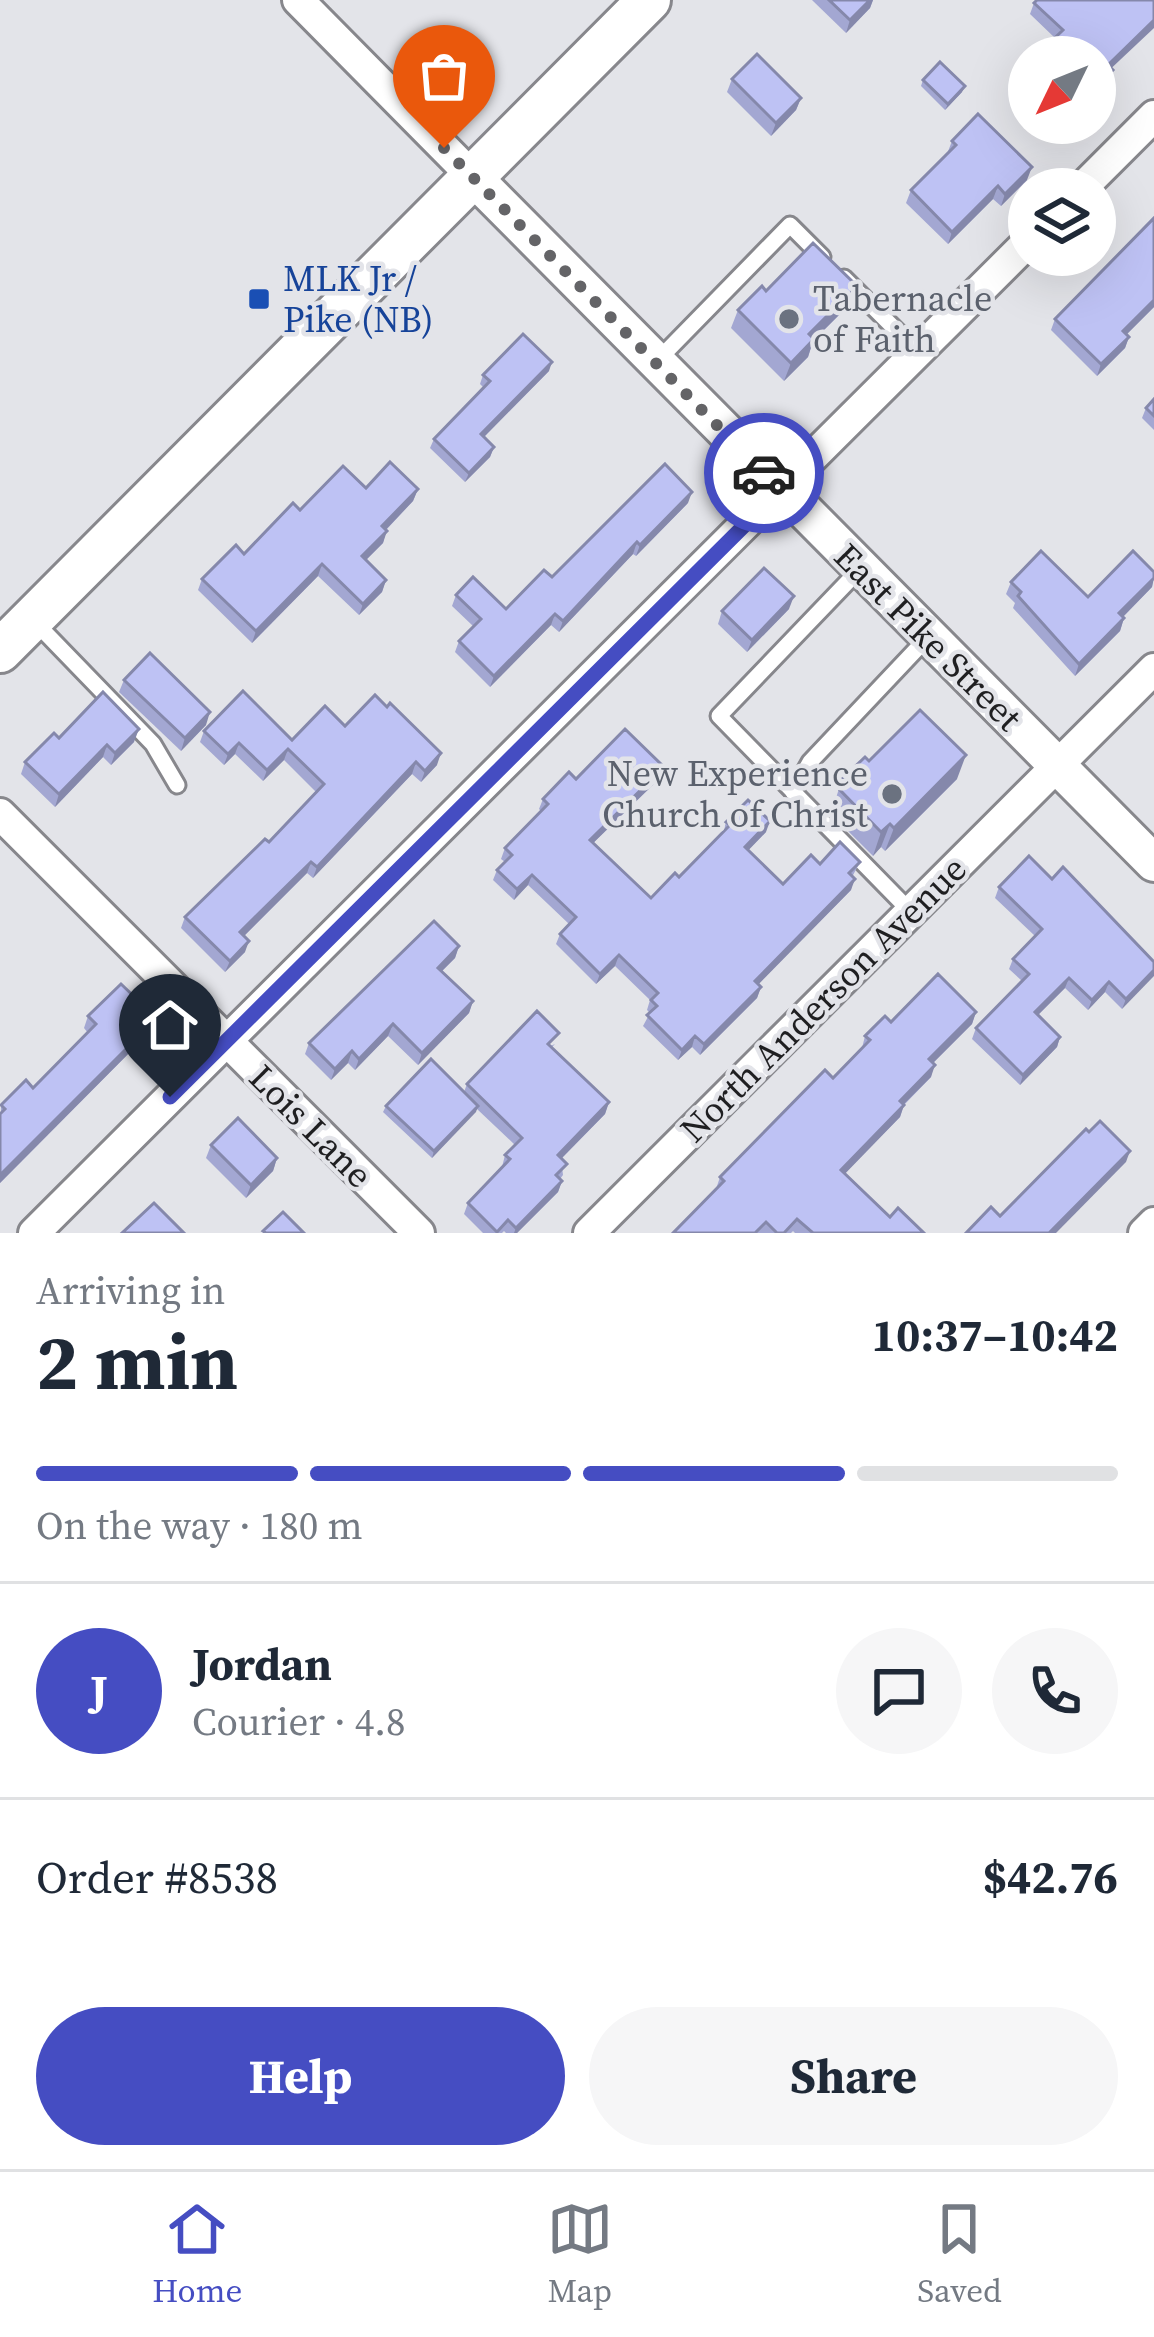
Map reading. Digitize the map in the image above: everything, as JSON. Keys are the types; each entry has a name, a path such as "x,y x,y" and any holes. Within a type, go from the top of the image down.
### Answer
{"main road":[{"path":"0,651 649,0"}],"street":[{"name":"East Pike Street","path":"298,0 1154,863"},
{"path":"1102,168 1154,116"},
{"path":"34,1233 1008,262"},
{"name":"North Anderson Avenue","path":"589,1233 1154,669"},
{"name":"Lois Lane","path":"0,814 419,1233"},
{"path":"1144,1233 1154,1223"}],"lane":[{"path":"656,362 790,225 918,352"},
{"path":"860,569 719,716 910,912"},
{"path":"32,619 153,744 177,785"},
{"path":"793,792 810,762 928,637"}],"building":[{"path":"829,0 870,0 850,20"},
{"path":"1154,0 1154,20 1116,57 1116,36 1057,36 1063,30 1034,3"},
{"path":"757,54 801,98 776,123 732,79"},
{"path":"940,62 965,86 948,104 923,80"},
{"path":"978,114 1032,167 1008,168 1008,191 1005,194 998,186 952,232 911,190 956,145 952,141"},
{"path":"1154,218 1154,300 1123,331 1129,337 1101,364 1055,319 1097,276 1116,276 1116,257"},
{"name":"Tabernacle of Faith","path":"813,243 857,286 809,334 814,339 791,363 738,310 762,286 766,291"},
{"path":"523,334 552,362 481,434 494,447 469,473 434,439 490,381 483,375"},
{"path":"390,462 418,489 382,526 387,531 362,556 386,580 363,604 322,564 256,631 202,579 236,545 244,554 293,503 300,510 343,466 366,488"},
{"path":"665,464 692,492 563,621 555,614 494,676 459,641 481,619 456,595 473,577 506,609 544,570 552,577"},
{"path":"1041,551 1088,597 1133,551 1154,572 1154,578 1119,613 1124,618 1079,664 1011,582"},
{"path":"764,568 794,596 752,640 722,611"},
{"path":"150,653 210,712 185,738 124,680"},
{"path":"243,691 292,740 325,706 345,726 375,695 387,707 390,703 441,753 425,771 416,762 317,867 311,862 240,932 249,941 230,961 185,917 265,839 269,842 324,784 288,749 267,770 239,743 228,754 204,731"},
{"path":"103,692 139,729 115,753 107,745 59,794 25,762 54,733 59,738"},
{"name":"New Experience Church of Christ","path":"920,710 966,755 894,828 890,824 881,832 840,790 847,784 842,779 865,757 869,761"},
{"path":"625,729 664,767 590,840 651,898 675,873 679,877 748,800 770,821 745,847 783,884 811,855 820,864 840,842 860,862 849,873 855,879 755,981 761,987 704,1044 695,1036 682,1050 647,1015 657,1006 651,1000 658,993 619,955 600,974 560,934 576,917 532,875 517,889 497,870 512,855 505,848 548,804 543,799 569,772 576,779"},
{"path":"1029,856 1052,879 1063,867 1154,962 1154,970 1126,999 1109,982 1092,1000 1069,978 1035,1012 1060,1037 1023,1075 976,1028 1029,974 1013,959 1042,929 999,887"},
{"path":"434,921 459,946 438,968 473,1001 422,1053 393,1024 359,1059 352,1051 335,1069 309,1043"},
{"path":"938,974 976,1012 929,1059 935,1065 900,1101 904,1105 841,1170 890,1217 898,1208 924,1233 813,1233 797,1219 784,1233 777,1233 766,1222 755,1233 673,1233 724,1181 720,1177 825,1070 833,1078 870,1040 865,1036 885,1016 891,1022"},
{"path":"121,984 146,1008 133,1020 144,1031 0,1175 0,1114 5,1109 1,1105 26,1080 33,1088 96,1024 88,1016"},
{"path":"537,1011 559,1033 548,1044 609,1102 558,1155 567,1164 556,1175 562,1181 516,1228 508,1220 497,1232 468,1203 510,1159 505,1155 522,1138 467,1084"},
{"path":"431,1059 478,1106 434,1151 386,1106"},
{"path":"238,1118 277,1158 251,1185 211,1145"},
{"path":"1100,1121 1130,1151 1049,1233 966,1233 991,1207 1000,1216 1086,1129 1089,1132"},
{"path":"154,1203 184,1233 122,1233"},
{"path":"283,1212 304,1233 263,1231"}],"way so far":[{"path":"444,148 764,473"}],"place":[{"name":"MLK Jr / Pike (NB)","path":"259,299"},
{"name":"Tabernacle of Faith","path":"789,319"},
{"name":"New Experience Church of Christ","path":"892,794"}],"route":[{"path":"170,1097 781,489 764,473"}]}
